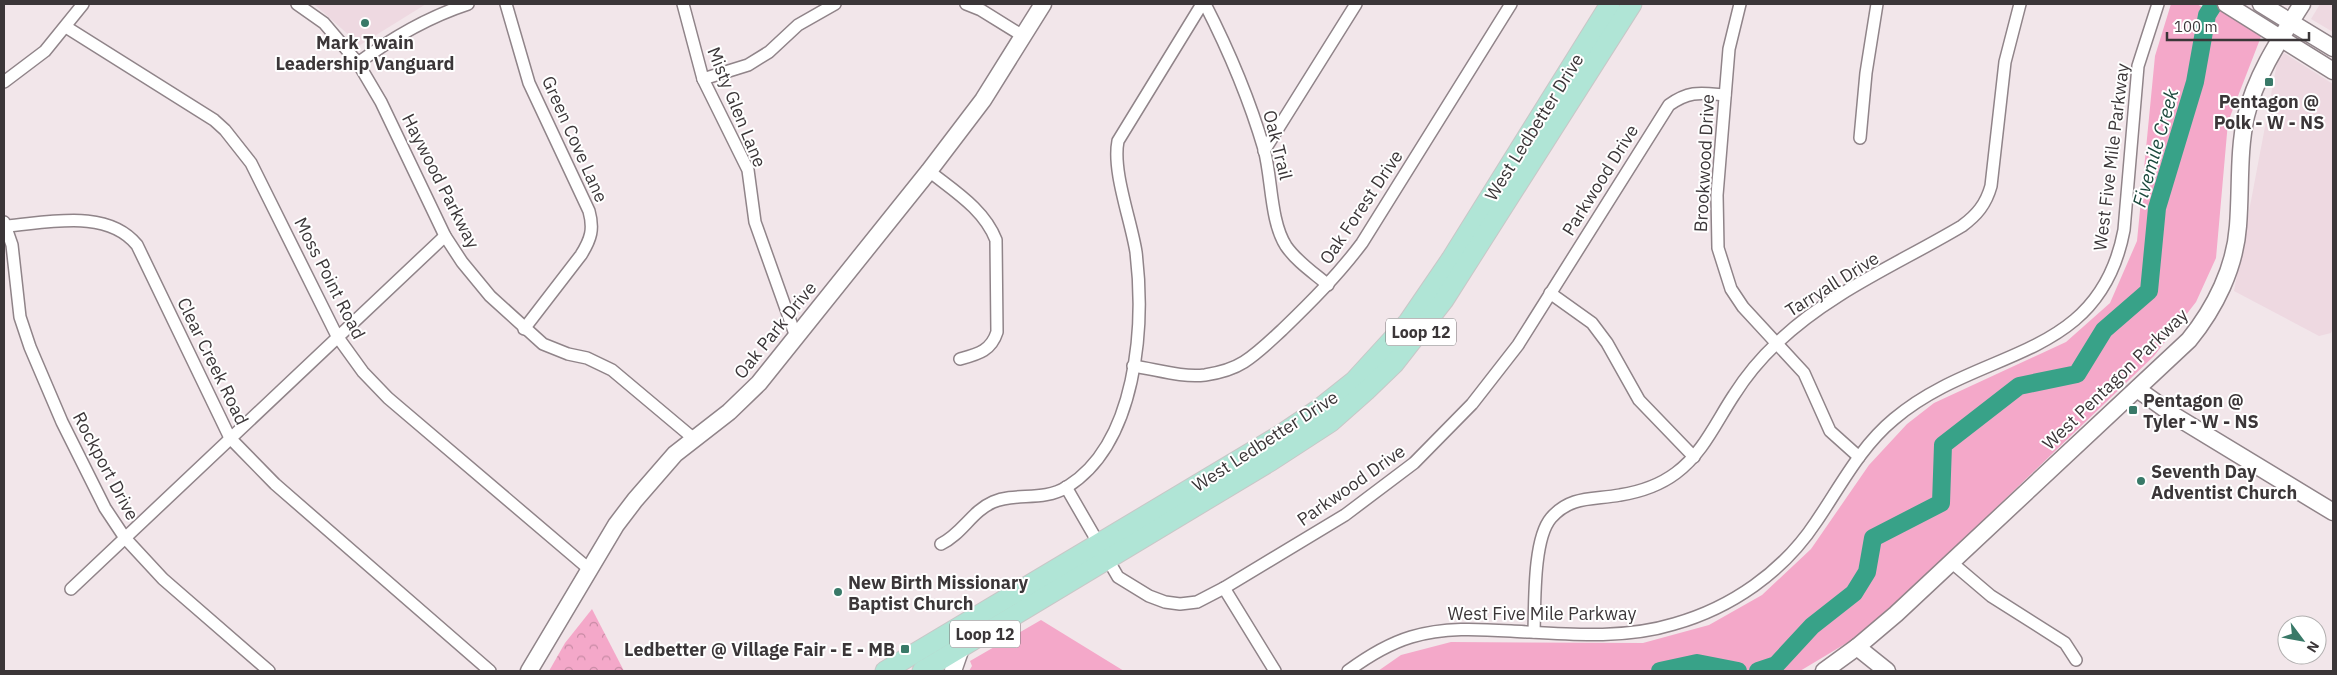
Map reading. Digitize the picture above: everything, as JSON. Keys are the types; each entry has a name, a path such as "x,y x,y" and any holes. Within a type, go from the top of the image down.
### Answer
{"main road":[{"name":"West Ledbetter Drive","path":"922,671 1108,561 1331,422 1394,364 1421,332 1459,263 1610,4"},
{"name":"West Ledbetter Drive","path":"885,671 1280,435 1340,392 1380,355 1459,263 1632,4"}],"street":[{"path":"4,82 35,60 66,27 83,4"},
{"name":"Haywood Parkway","path":"298,4 324,23 358,64 382,102 445,236 462,262 490,296 524,329 553,350 588,358 612,370 693,438"},
{"path":"358,64 382,45 424,22 468,4"},
{"name":"Green Cove Lane","path":"506,4 529,84 590,211 593,226 589,242 581,254 524,329"},
{"name":"Misty Glen Lane","path":"683,4 703,79 748,170 755,222 796,337"},
{"path":"703,79 748,65 769,52 798,25 835,4"},
{"path":"966,4 982,10 1023,36"},
{"name":"Oak Park Drive","path":"529,671 589,570 635,500 656,473 693,438 743,399 796,337 929,171 983,100 1043,4"},
{"path":"941,544 953,538 982,508 994,502 1043,496 1066,487 1084,474 1109,444 1126,399 1133,366 1139,304 1136,254 1118,167 1117,147 1123,131 1203,4"},
{"name":"Oak Trail","path":"1203,4 1229,51 1264,151 1279,230 1294,256 1328,284"},
{"path":"1264,151 1356,4"},
{"name":"Oak Forest Drive","path":"1133,366 1189,375 1203,375 1226,371 1244,362 1259,351 1328,284 1362,243 1511,4"},
{"name":"Brookwood Drive","path":"1740,4 1729,49 1716,223 1718,248 1731,288 1758,325 1804,373 1830,431 1859,456"},
{"path":"1860,138 1871,35 1877,4"},
{"name":"Tarryall Drive","path":"1534,632 1541,534 1550,519 1573,501 1585,498 1618,496 1655,485 1676,473 1704,445 1738,389 1777,343 1805,318 1832,300 1938,240 1976,215 1988,198 1991,186 2005,62 2020,4"},
{"name":"West Five Mile Parkway","path":"1348,671 1381,649 1411,637 1439,631 1469,629 1589,634 1634,632 1672,625 1698,616 1741,595 1765,577 1797,548 1859,456 1892,420 1933,390 2063,330 2085,312 2105,286 2121,245 2138,66 2158,4"},
{"path":"2226,4 2333,71"},
{"path":"2261,4 2333,48"},
{"name":"West Pentagon Parkway","path":"1824,671 1857,648 1951,562 2189,340 2202,324 2221,290 2235,247 2241,148 2247,114 2258,82 2290,21 2302,4"},
{"name":"Moss Point Road","path":"66,27 214,120 225,130 251,163 337,336 363,372 388,398 589,570"},
{"name":"Parkwood Drive","path":"1066,487 1118,576 1133,587 1165,602 1180,604 1197,602 1224,588 1345,515 1414,463 1454,424 1518,346 1669,105 1682,96 1694,93 1725,95"},
{"path":"929,171 975,208 992,229 996,240 997,332 994,342 988,349 960,359"},
{"name":"Clear Creek Road","path":"5,224 96,222 117,228 132,238 230,438 275,484 490,671"},
{"name":"Rockport Drive","path":"5,224 12,245 20,317 30,347 93,487 125,538 163,579 269,671"},
{"path":"71,589 445,236"},
{"path":"1550,293 1592,323 1607,343 1639,400 1694,457"},
{"path":"2137,389 2175,416 2333,512"},
{"path":"1951,562 1991,596 2065,643 2076,660"},
{"path":"1224,588 1274,671"},
{"path":"953,671 961,648"},
{"path":"1857,648 1887,671"}],"shaded area":[{"name":"Mark Twain Leadership Vanguard","path":"314,4 426,4 360,45"},
{"path":"2320,4 2333,4 2333,32 2311,19"},
{"path":"2284,53 2333,84 2333,329 2331,333 2319,336 2234,291 2277,63"}],"green space":[{"path":"2171,4 2197,4 2216,16 2217,6 2262,34 2228,122 2216,258 2196,302 2154,356 1870,629 1800,671 1378,671 1401,655 1451,642 1643,643 1709,625 1762,595 1811,549 1869,465 1907,424 1934,403 2066,342 2110,303 2137,241 2155,56"},
{"path":"592,609 624,671 549,671 565,643"},
{"path":"1041,620 1124,671 969,671 972,666 970,661"}],"waterway":[{"name":"Fivemile Creek","path":"1758,671 1776,665 1812,626 1854,593 1867,572 1873,538 1941,503 1943,445 2019,386 2077,374 2104,330 2149,291 2157,208 2195,82 2207,15 2214,4"},
{"name":"Fivemile Creek","path":"1660,671 1697,663 1738,671"}],"place":[{"name":"Mark Twain Leadership Vanguard","path":"365,23"},
{"name":"Pentagon @ Polk - W - NS","path":"2269,82"},
{"name":"Pentagon @ Tyler - W - NS","path":"2133,410"},
{"name":"Seventh Day Adventist Church","path":"2141,481"},
{"name":"New Birth Missionary Baptist Church","path":"838,592"},
{"name":"Ledbetter @ Village Fair - E - MB","path":"905,649"}]}
